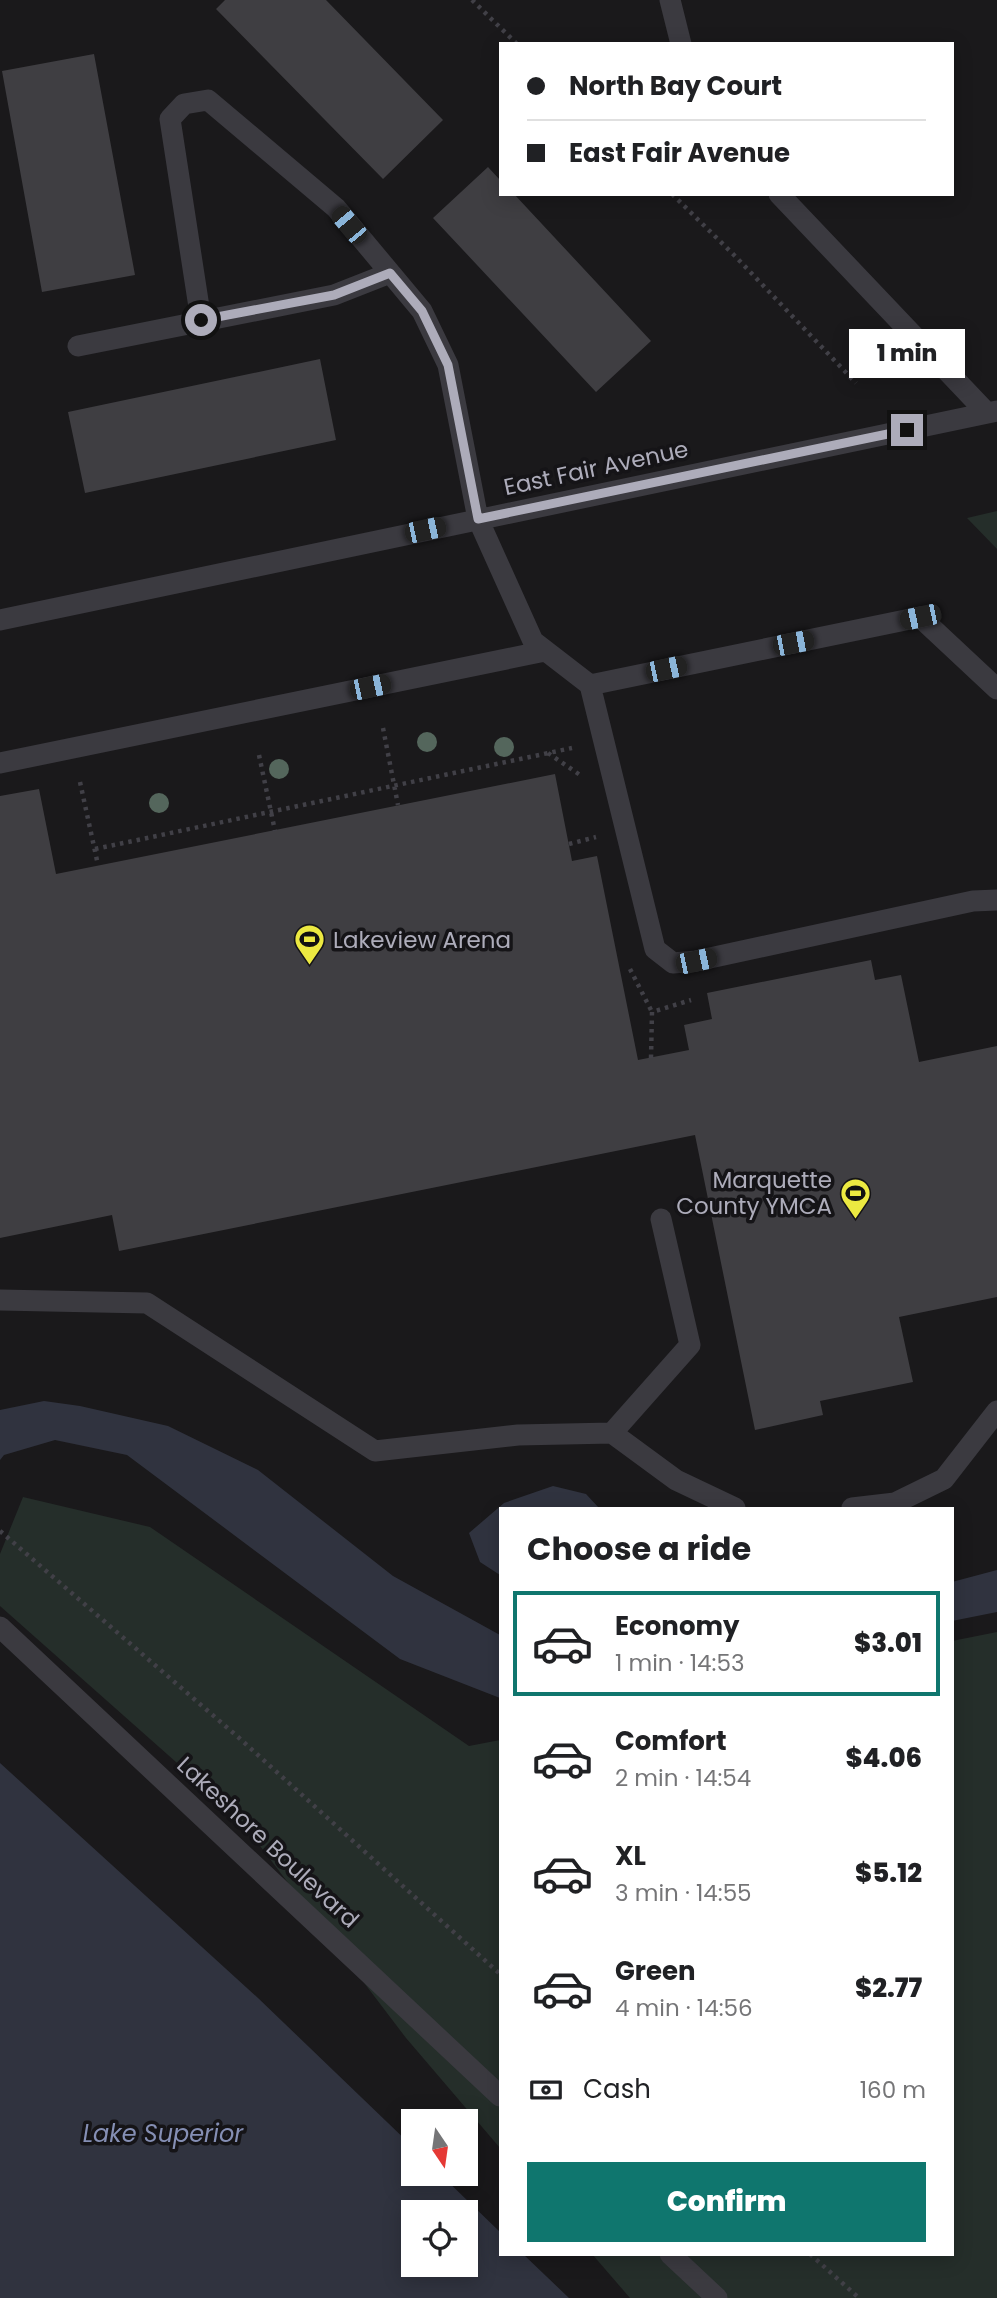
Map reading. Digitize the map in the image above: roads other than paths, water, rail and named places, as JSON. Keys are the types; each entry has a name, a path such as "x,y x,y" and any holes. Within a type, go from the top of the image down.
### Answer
{"street":[{"path":"670,0 680,42"},
{"path":"201,320 170,119 184,104 208,100 336,208 422,311 448,365 478,519 533,641 590,685 655,949 673,963 696,961 974,901 997,900"},
{"path":"781,196 992,412"},
{"path":"78,345 334,295 390,273"},
{"name":"East Fair Avenue","path":"0,620 992,412"},
{"path":"590,685 920,617 997,688"},
{"path":"0,763 545,650"},
{"path":"612,1433 690,1345 661,1219"},
{"path":"0,1300 147,1303 375,1451 518,1435 612,1433 676,1480 734,1507"},
{"path":"861,1507 895,1503 944,1479 997,1411"},
{"name":"Lakeshore Boulevard","path":"0,1628 499,2095"},
{"path":"672,2256 717,2298"}],"water":[{"path":"44,1401 80,1406 168,1426 258,1470 393,1576 499,1634 499,1698 400,1659 127,1455 55,1440 4,1455 0,1460 0,1410"},
{"path":"553,1486 586,1494 598,1507 499,1507"},
{"path":"499,1507 499,1574 480,1562 469,1533"},
{"path":"997,1570 997,1612 954,1621 954,1581"},
{"name":"Lake Superior","path":"0,1763 258,1998 401,2135 401,2186 452,2186 467,2200 401,2200 401,2277 478,2277 478,2211 499,2231 499,2256 525,2256 569,2298 0,2298"}],"place":[{"name":"Lakeview Arena","path":"310,967"},
{"name":"Marquette County YMCA","path":"855,1220"}]}
